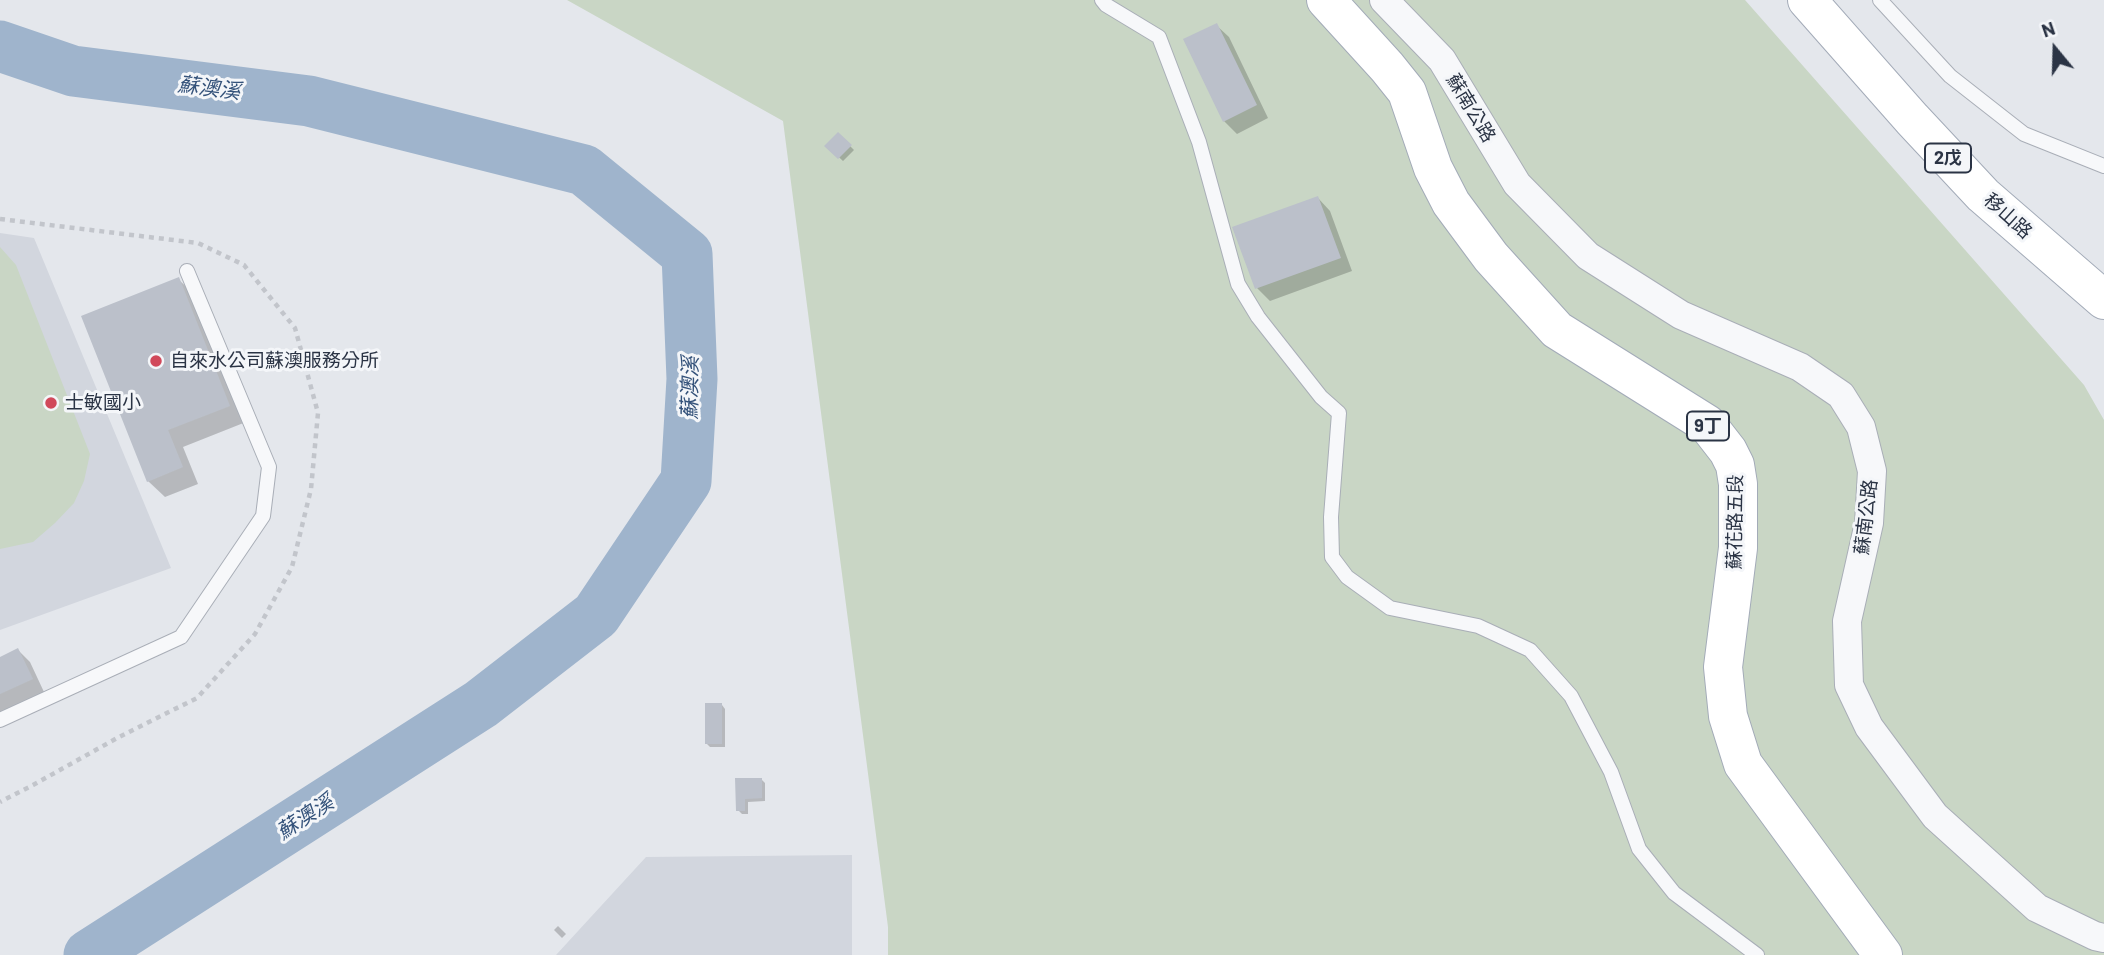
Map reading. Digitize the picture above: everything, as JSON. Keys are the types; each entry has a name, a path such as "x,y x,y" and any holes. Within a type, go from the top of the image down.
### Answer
{"main road":[{"name":"蘇花路五段","path":"1326,0 1387,66 1407,92 1433,168 1451,202 1499,266 1557,330 1707,424 1728,451 1735,465 1738,523 1738,548 1723,667 1728,716 1743,764 1883,955"},
{"name":"移山路","path":"1807,0 1912,119 1983,194 2104,300"}],"street":[{"name":"蘇南公路","path":"1384,0 1442,61 1517,184 1588,257 1681,314 1800,367 1841,396 1861,427 1872,471 1869,523 1847,621 1849,685 1864,717 1935,816 2037,908 2104,938"}],"lane":[{"path":"1102,0 1159,37 1199,142 1238,284 1258,317 1321,397 1339,413 1331,517 1332,556 1347,577 1390,608 1478,626 1530,650 1571,696 1611,772 1639,849 1674,893 1757,955"},
{"path":"1880,0 1950,75 2024,134 2104,166"},
{"path":"0,720 181,637 263,516 269,467 187,271"}],"path":[{"path":"0,219 198,243 244,265 295,328 318,413 311,489 292,567 255,634 197,698 0,802"}],"shaded area":[{"name":"士敏國小","path":"0,233 34,238 171,568 0,630"},
{"path":"852,855 852,955 556,955 646,857"}],"green space":[{"path":"567,0 1745,0 2084,385 2104,420 2104,955 888,955 888,927 783,121"},
{"path":"0,247 16,265 90,454 84,481 74,503 33,542 0,549"}],"building":[{"path":"1217,23 1257,105 1223,122 1183,39"},
{"path":"838,132 852,145 838,159 824,146"},
{"path":"1318,196 1341,258 1255,289 1232,227"},
{"name":"自來水公司蘇澳服務分所","path":"179,277 230,406 168,430 183,467 147,482 81,316"},
{"path":"18,648 33,679 0,694 0,657"},
{"path":"705,703 722,703 722,744 705,744"},
{"path":"735,778 762,778 762,798 745,799 745,811 736,811"}],"waterway":[{"name":"蘇澳溪","path":"0,46 73,71 309,101 584,170 687,254 692,379 686,481 596,615 481,704 89,955"}],"place":[{"name":"自來水公司蘇澳服務分所","path":"156,361"},
{"name":"士敏國小","path":"51,403"}]}
